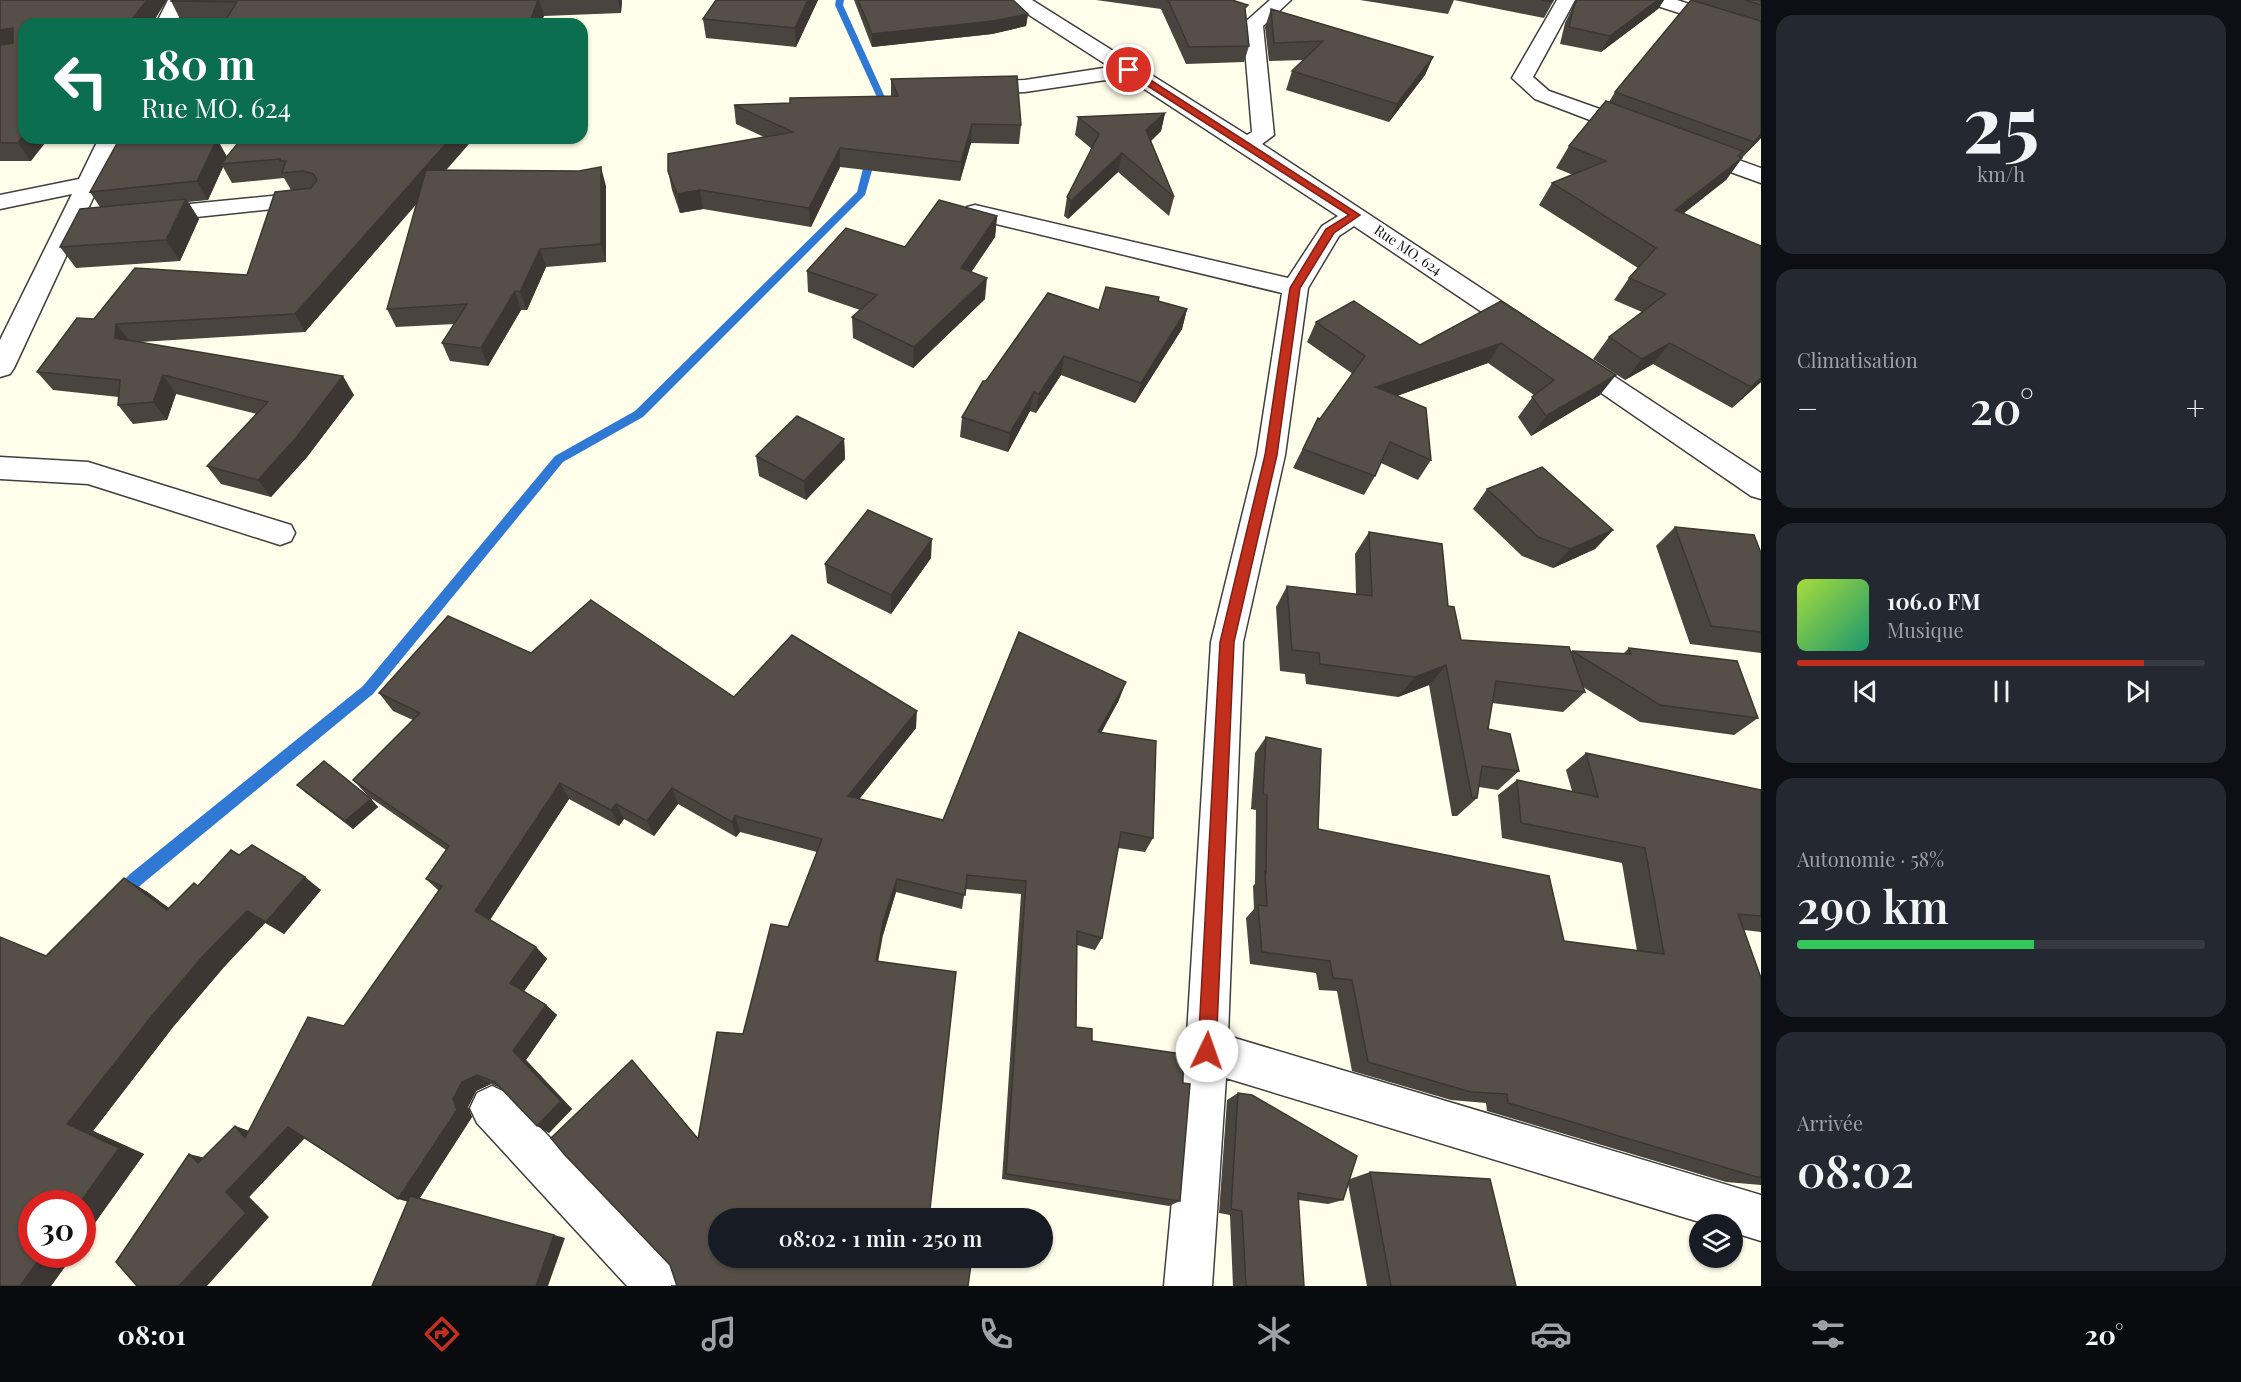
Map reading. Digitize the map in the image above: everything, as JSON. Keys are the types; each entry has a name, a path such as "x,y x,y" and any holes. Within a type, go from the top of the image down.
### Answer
{"street":[{"path":"169,18 177,0"},
{"name":"Rue MO. 624","path":"1019,0 1356,215 1761,488"},
{"path":"1246,144 1263,135 1253,24 1282,0"},
{"path":"1566,0 1522,78 1542,95 1652,136"},
{"path":"1658,0 1761,33"},
{"path":"958,88 1024,86 1129,70"},
{"path":"0,368 80,221 87,184 107,144"},
{"path":"1674,144 1761,176"},
{"path":"0,202 87,184"},
{"path":"127,217 312,199"},
{"path":"975,212 1295,288"},
{"path":"1188,1286 1207,1051 1227,642 1271,455 1295,288 1330,231 1356,215"},
{"path":"0,468 88,473 280,533"},
{"path":"1207,1051 1761,1218"},
{"path":"492,1108 659,1286"}],"building":[{"path":"0,0 147,0 133,18 18,18 18,143 0,143 0,45 13,43 13,28 0,30"},
{"path":"538,0 531,18 227,18 237,2 171,1"},
{"path":"716,0 808,0 795,28 703,19"},
{"path":"858,0 1013,0 1028,14 993,21 872,34"},
{"path":"1168,0 1232,0 1248,5 1245,8 1249,46 1189,47"},
{"path":"1577,0 1658,0 1610,36 1569,27"},
{"path":"1691,0 1761,21 1761,134 1754,142 1615,92"},
{"path":"1745,0 1761,0 1761,5"},
{"path":"1271,9 1433,57 1397,104 1292,71 1323,41 1274,43"},
{"path":"1017,76 1021,125 972,124 961,162 840,148 809,208 700,190 677,194 668,171 668,154 793,132 734,105 790,103 790,98 898,96 891,79"},
{"path":"1606,101 1743,151 1738,156 1742,158 1675,210 1761,246 1761,378 1751,387 1670,343 1642,359 1609,337 1666,294 1629,278 1656,248 1552,183 1606,161 1569,146"},
{"path":"1165,113 1146,130 1174,197 1122,153 1071,201 1067,197 1099,134 1078,117"},
{"path":"117,144 215,144 197,181 90,192"},
{"path":"237,144 446,144 295,314 116,324 115,338 343,376 295,439 258,480 207,466 268,402 163,375 153,402 118,405 120,380 37,372 77,318 94,319 135,268 247,275 275,192 311,188 317,180 313,174 303,171 282,173 286,161 280,161 280,159 221,164"},
{"path":"601,167 601,244 540,249 520,292 515,291 481,348 442,343 467,304 387,309 426,170 579,171"},
{"path":"186,199 166,240 60,247 80,209"},
{"path":"939,200 997,216 961,268 987,278 914,347 852,317 877,295 807,271 846,228 905,247"},
{"path":"1106,287 1159,297 1158,301 1187,309 1141,383 1064,356 1039,394 1034,392 1010,433 962,417 983,381 986,381 1048,293 1099,310"},
{"path":"1354,301 1420,345 1501,301 1616,375 1546,416 1532,397 1554,380 1501,343 1376,387 1426,408 1431,460 1390,442 1375,476 1303,449 1318,418 1320,419 1365,356 1316,322"},
{"path":"797,416 844,439 804,481 756,456"},
{"path":"1542,467 1613,530 1570,549 1538,537 1487,489"},
{"path":"868,510 932,539 891,595 825,564"},
{"path":"1675,527 1754,535 1761,553 1761,632 1711,626"},
{"path":"1369,532 1442,544 1448,606 1454,607 1461,640 1569,647 1585,692 1496,681 1488,729 1510,734 1519,771 1482,766 1477,798 1472,798 1446,665 1415,677 1320,664 1319,653 1292,650 1287,586 1372,596"},
{"path":"591,600 734,697 792,635 917,711 848,796 943,820 1019,632 1126,682 1098,732 1156,741 1153,838 1121,832 1102,938 1077,931 1076,1027 1092,1029 1092,1041 1182,1054 1183,1083 1190,1084 1180,1201 1006,1174 1026,881 967,875 965,895 897,879 883,922 876,961 956,972 930,1208 708,1208 708,1268 970,1268 968,1286 677,1286 670,1265 551,1138 632,1060 698,1139 717,1032 743,1034 771,924 788,927 822,839 735,816 732,822 672,788 647,821 616,804 611,810 560,783 475,911 536,947 510,983 546,1005 513,1051 561,1101 537,1126 495,1082 477,1075 462,1082 453,1099 457,1110 398,1199 288,1127 226,1192 246,1213 179,1286 137,1286 116,1262 189,1154 198,1163 235,1126 245,1138 308,1017 344,1026 442,886 426,879 449,846 353,780 420,713 379,693 448,616 531,653"},
{"path":"1629,648 1737,661 1758,718 1660,705 1572,651 1631,654"},
{"path":"1266,737 1321,749 1318,829 1549,876 1564,941 1664,954 1645,848 1521,823 1517,780 1598,797 1586,753 1761,790 1761,916 1738,914 1761,978 1761,1177 1508,1103 1507,1094 1471,1092 1368,1062 1352,980 1333,978 1330,961 1262,952 1258,905 1267,906 1265,872 1267,795 1263,794"},
{"path":"324,761 371,799 345,821 297,785"},
{"path":"252,845 305,877 266,922 247,911 204,955 151,1017 67,1124 119,1148 89,1190 18,1190 18,1268 33,1268 20,1286 0,1286 0,937 46,956 124,878 167,910 194,883 198,886 231,850 239,855"},
{"path":"1238,1093 1252,1095 1357,1156 1343,1200 1298,1193 1304,1286 1246,1286 1242,1211 1231,1209"},
{"path":"1370,1172 1490,1179 1516,1286 1391,1286"},
{"path":"410,1196 554,1235 536,1286 372,1286"}],"waterway":[{"path":"840,0 839,5 884,104 882,114"},
{"path":"119,896 136,879 368,690 559,459 639,414 862,193 872,153"}],"route":[{"path":"1129,70 1356,215 1330,231 1295,288 1271,455 1227,642 1207,1051"}]}
